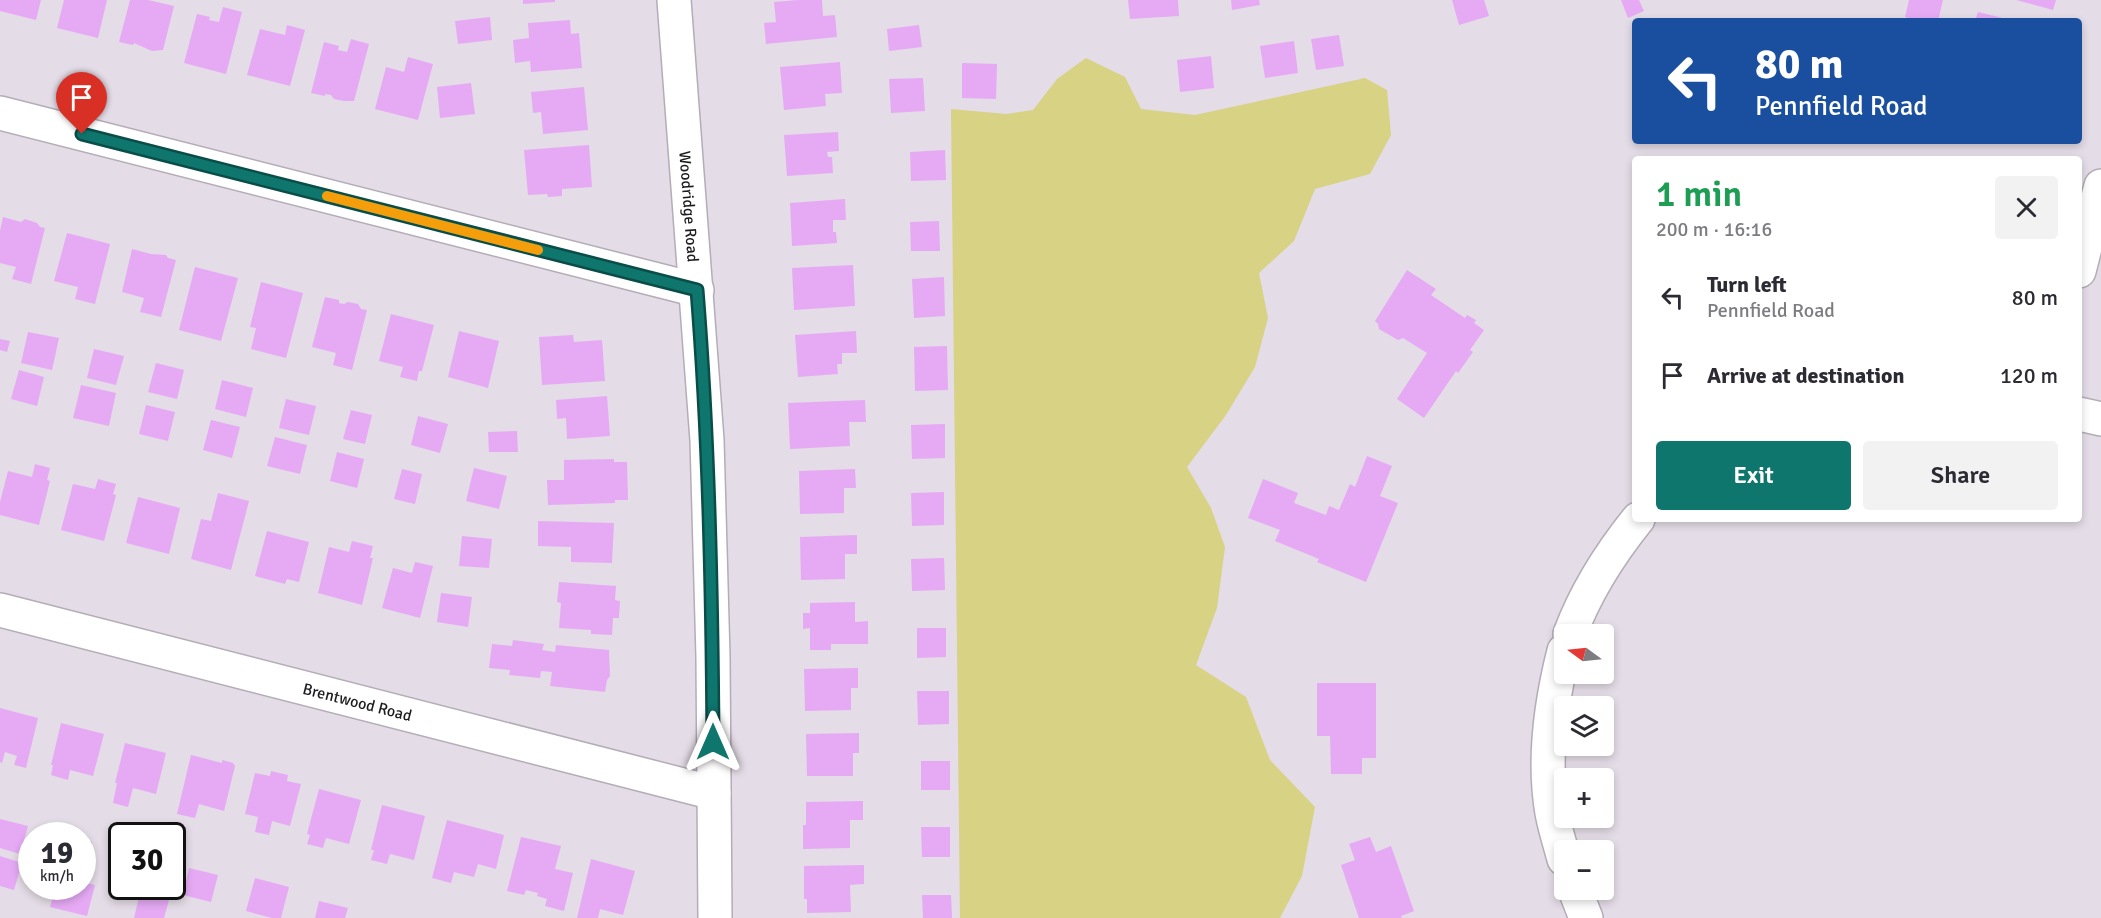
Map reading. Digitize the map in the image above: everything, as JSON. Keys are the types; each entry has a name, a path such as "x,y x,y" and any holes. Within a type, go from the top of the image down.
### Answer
{"street":[{"name":"Woodridge Road","path":"674,0 708,457 713,657 715,918"},
{"path":"0,113 697,290"},
{"path":"2082,259 2101,186"},
{"path":"2082,415 2101,419"},
{"path":"1574,624 1597,574 1619,541 1635,522"},
{"name":"Brentwood Road","path":"0,610 714,793"},
{"path":"1557,684 1551,731 1550,768 1552,814 1559,840"},
{"path":"1579,900 1586,918"}],"shaded area":[{"path":"1086,58 1125,77 1141,109 1195,115 1365,78 1387,90 1391,135 1370,174 1315,189 1294,241 1259,273 1268,318 1255,367 1226,415 1187,467 1211,508 1225,547 1217,608 1196,665 1246,697 1270,760 1315,807 1302,876 1280,918 960,918 951,109 1006,114 1033,110 1057,79"}],"building":[{"path":"0,0 41,0 36,20 0,11"},
{"path":"64,0 107,0 98,38 57,28"},
{"path":"130,0 148,0 174,6 163,50 152,51 134,43 133,45 119,42"},
{"path":"523,0 555,0 555,2 523,4"},
{"path":"822,0 823,16 835,15 837,37 766,44 764,23 776,22 774,2"},
{"path":"1128,0 1178,0 1179,16 1130,19"},
{"path":"1231,0 1259,0 1260,5 1232,10"},
{"path":"1452,0 1484,0 1489,16 1459,25"},
{"path":"1621,0 1639,0 1644,11 1628,18"},
{"path":"1909,0 1943,0 1939,18 1905,17"},
{"path":"2016,0 2056,0 2053,10"},
{"path":"223,7 242,12 226,74 184,63 197,14 219,22"},
{"path":"1978,12 2003,18 1976,18"},
{"path":"490,17 492,40 458,44 455,21"},
{"path":"570,20 571,34 579,33 582,68 531,72 530,61 515,63 513,40 529,38 528,23"},
{"path":"287,25 305,30 290,86 247,75 260,29 285,35"},
{"path":"919,25 922,47 889,51 887,29"},
{"path":"1339,35 1344,66 1316,70 1311,39"},
{"path":"351,39 369,44 354,101 344,101 334,99 331,95 311,93 324,42 339,46 338,50 347,52"},
{"path":"1294,41 1298,73 1265,78 1260,46"},
{"path":"1211,56 1214,88 1180,92 1177,60"},
{"path":"408,57 433,64 418,120 375,109 386,67 404,72"},
{"path":"840,62 842,93 825,94 826,106 784,110 780,67"},
{"path":"962,63 997,64 996,99 962,98"},
{"path":"923,78 925,111 891,113 889,79"},
{"path":"471,83 475,114 440,118 437,87"},
{"path":"584,87 588,130 543,134 541,112 533,113 531,92"},
{"path":"838,132 839,151 827,152 828,157 832,157 833,173 787,176 784,135"},
{"path":"589,145 592,187 562,189 562,196 528,195 524,150"},
{"path":"945,150 946,180 911,181 910,152"},
{"path":"845,199 846,220 833,220 833,232 836,232 837,243 792,246 790,203"},
{"path":"3,217 21,222 25,219 45,228 31,284 12,279 16,267 0,263 0,231"},
{"path":"939,221 940,251 911,251 910,222"},
{"path":"67,233 110,244 95,304 75,299 78,287 54,281"},
{"path":"132,249 166,255 176,260 161,317 140,312 144,298 122,292"},
{"path":"853,265 855,306 794,310 792,268"},
{"path":"195,267 238,278 221,341 179,330"},
{"path":"1407,270 1436,289 1431,295 1465,318 1467,315 1476,320 1474,323 1484,330 1470,350 1473,352 1458,373 1456,371 1424,418 1397,399 1427,353 1403,338 1398,340 1379,329 1375,321"},
{"path":"944,277 945,316 914,318 912,279"},
{"path":"261,282 303,293 286,358 251,349 256,328 250,327"},
{"path":"325,297 339,300 339,303 358,304 361,309 367,310 352,370 333,365 336,353 312,347"},
{"path":"391,314 434,325 422,371 419,371 417,381 400,377 403,367 379,361"},
{"path":"459,331 499,341 488,388 448,377"},
{"path":"856,331 857,353 842,353 842,364 837,364 838,374 798,377 795,335"},
{"path":"28,332 59,338 52,370 21,363"},
{"path":"573,335 574,342 602,340 605,381 542,385 539,337"},
{"path":"0,339 10,341 7,352 0,350"},
{"path":"947,346 948,390 915,391 914,347"},
{"path":"94,349 124,356 116,385 87,378"},
{"path":"156,363 184,370 177,399 148,392"},
{"path":"19,370 44,377 37,406 11,399"},
{"path":"222,380 253,388 246,417 215,409"},
{"path":"81,385 116,393 109,426 73,418"},
{"path":"607,396 610,436 567,439 566,418 557,419 556,400"},
{"path":"286,399 316,406 309,435 279,428"},
{"path":"865,400 866,422 849,422 850,446 790,449 788,403"},
{"path":"146,405 175,412 168,441 139,434"},
{"path":"351,410 372,415 365,444 343,439"},
{"path":"418,416 448,424 440,453 411,445"},
{"path":"211,420 240,427 232,458 203,450"},
{"path":"945,424 945,458 912,459 911,425"},
{"path":"517,431 518,452 489,452 488,432"},
{"path":"275,437 307,445 300,474 267,466"},
{"path":"337,452 364,459 357,488 330,481"},
{"path":"1367,456 1392,466 1380,496 1398,503 1366,582 1317,562 1319,559 1275,541 1280,530 1248,518 1263,479 1298,493 1294,503 1326,515 1329,506 1339,510 1350,484 1355,487"},
{"path":"614,459 614,462 627,462 628,500 615,500 615,503 548,505 547,480 564,480 564,460"},
{"path":"35,464 50,468 47,480 50,481 39,525 0,515 0,502 8,471 32,477"},
{"path":"474,468 507,476 499,509 466,501"},
{"path":"402,469 422,474 415,504 394,499"},
{"path":"855,469 856,488 844,488 844,513 800,514 799,471"},
{"path":"98,479 116,484 113,494 116,495 104,541 61,530 73,484 95,489"},
{"path":"944,492 944,525 912,526 911,493"},
{"path":"218,493 249,501 231,570 191,559 201,519 211,521"},
{"path":"138,497 180,508 169,554 126,543"},
{"path":"538,521 614,523 612,563 571,562 571,547 538,546"},
{"path":"267,531 309,542 299,582 287,579 285,584 255,576"},
{"path":"857,535 857,554 845,554 845,579 801,580 800,537"},
{"path":"462,536 492,539 489,568 459,566"},
{"path":"352,541 373,546 370,558 373,558 362,605 318,593 329,547 349,552"},
{"path":"944,558 945,590 912,591 911,559"},
{"path":"415,562 433,566 420,618 382,608 393,568 412,573"},
{"path":"559,582 616,586 615,600 620,601 619,618 613,618 612,635 591,634 591,630 559,628 561,603 557,602"},
{"path":"441,593 472,597 468,627 437,622"},
{"path":"855,602 855,622 868,621 868,644 831,644 831,650 810,650 810,628 803,629 803,613 810,613 810,603"},
{"path":"917,628 946,628 946,657 917,658"},
{"path":"513,640 544,644 542,650 555,652 556,645 609,650 610,676 605,692 550,686 552,672 541,671 540,678 509,675 510,670 489,668 492,644 512,646"},
{"path":"858,668 858,688 851,688 851,710 805,711 804,669"},
{"path":"1317,683 1376,683 1376,758 1362,758 1362,774 1331,774 1330,736 1317,736"},
{"path":"917,691 949,691 949,724 918,725"},
{"path":"0,708 38,718 26,768 14,765 17,756 5,752 2,763 0,762"},
{"path":"61,723 104,734 93,776 70,770 68,780 51,775 53,765 51,765"},
{"path":"859,733 859,753 853,753 853,776 807,776 806,734"},
{"path":"125,743 166,753 156,794 133,788 128,807 113,803 117,783 115,783"},
{"path":"191,755 222,763 222,760 233,763 235,766 224,811 199,804 195,818 177,814"},
{"path":"921,761 950,761 950,790 921,790"},
{"path":"271,771 288,775 287,781 301,784 290,826 272,821 269,835 255,832 258,817 245,814 255,773 270,776"},
{"path":"319,789 361,800 349,844 326,838 323,848 307,844 310,835 307,834"},
{"path":"863,801 863,820 850,820 850,848 803,849 806,802"},
{"path":"382,805 425,816 414,860 390,854 387,864 371,860 374,850 371,850"},
{"path":"0,819 18,824 18,853 0,848"},
{"path":"447,820 504,835 496,869 478,864 474,877 454,872 451,883 432,878"},
{"path":"921,827 950,827 950,857 922,857"},
{"path":"521,837 561,846 555,869 573,873 564,911 545,906 547,899 537,896 538,893 526,890 524,895 507,891"},
{"path":"1370,837 1376,852 1391,846 1414,911 1401,916 1402,918 1359,918 1341,865 1355,860 1349,844"},
{"path":"0,856 18,862 18,876 14,890 0,886"},
{"path":"591,859 635,871 623,915 600,909 598,918 577,918"},
{"path":"864,865 864,884 850,885 851,912 807,913 807,899 804,899 804,866"},
{"path":"189,868 218,875 211,902 186,896"},
{"path":"255,878 289,887 281,918 246,911"},
{"path":"922,895 951,895 952,918 923,918"},
{"path":"52,900 91,900 87,916 50,907"},
{"path":"138,900 169,900 164,918 134,918"},
{"path":"319,901 348,908 345,918 315,918"}],"slow traffic":[{"path":"327,196 538,250"}],"route":[{"path":"82,134 697,290 707,440 712,588 713,742"}]}
